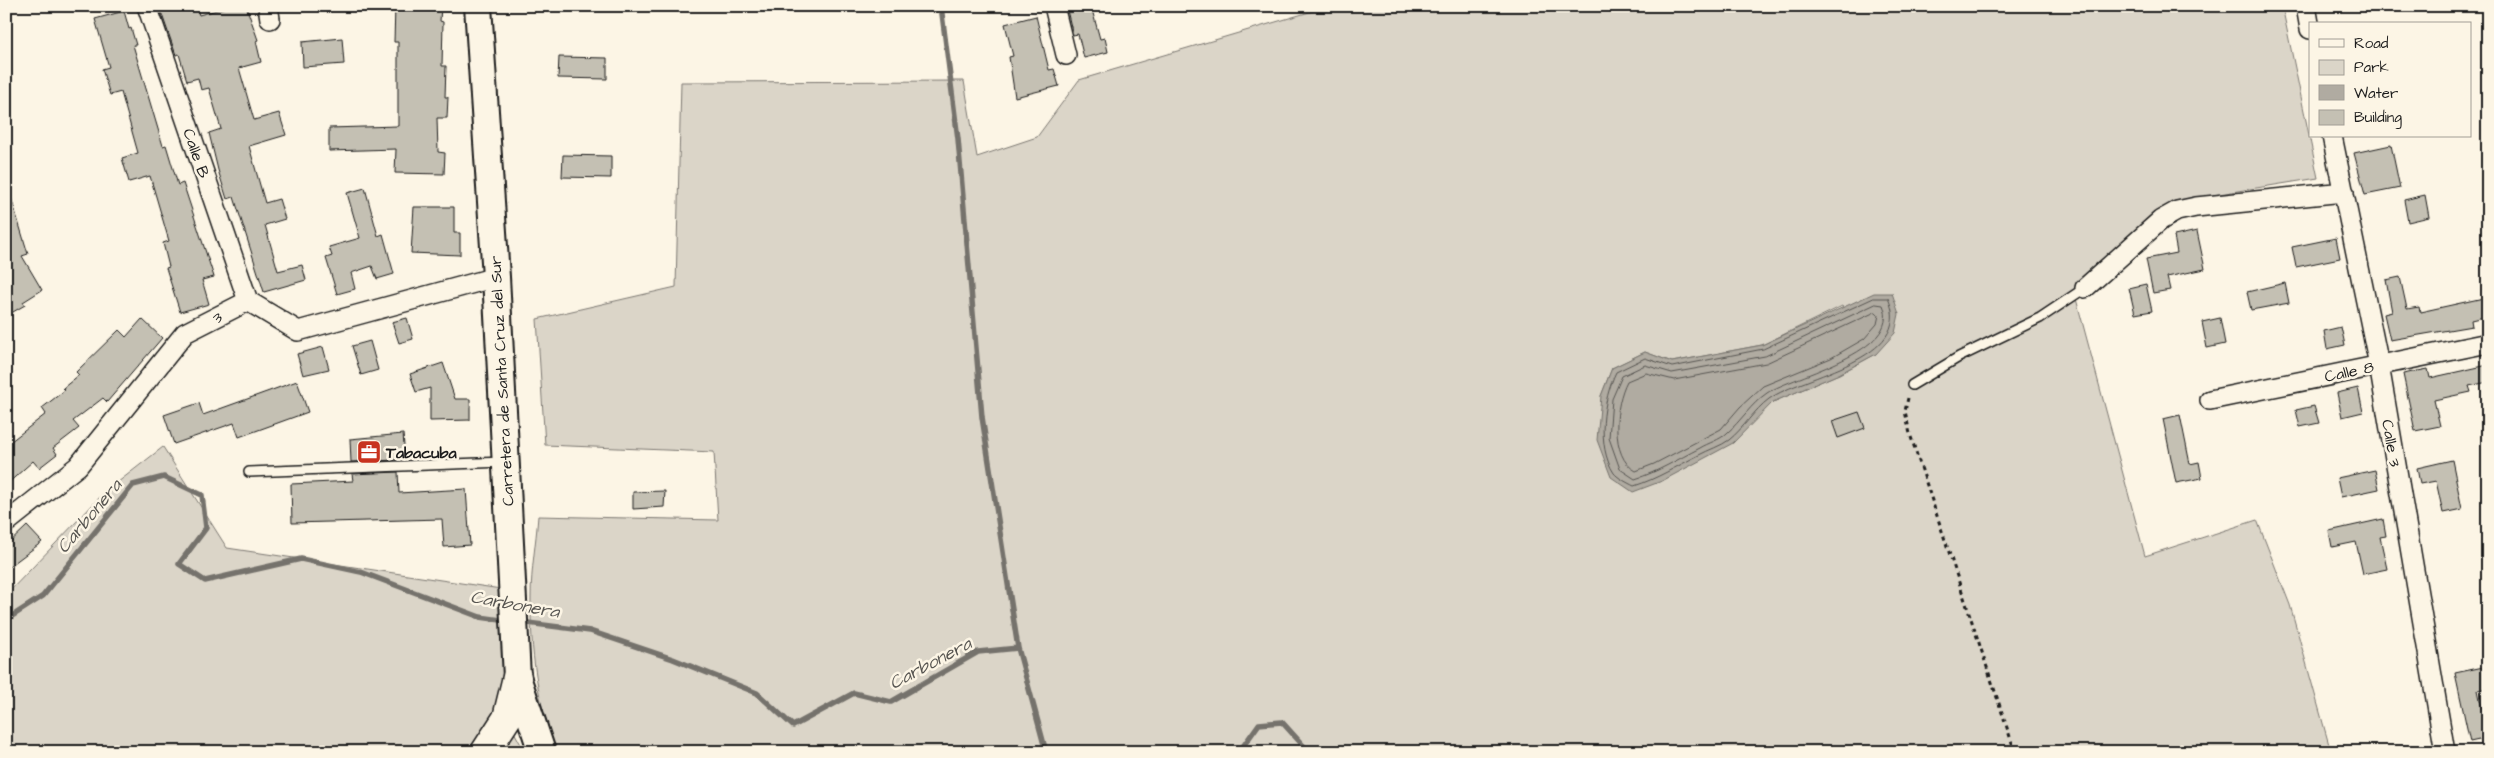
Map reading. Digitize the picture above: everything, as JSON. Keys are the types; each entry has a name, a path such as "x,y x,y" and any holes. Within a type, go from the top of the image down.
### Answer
{"main road":[{"name":"Carretera de Santa Cruz del Sur","path":"478,6 496,277 504,462 515,606 517,677 542,752"},
{"path":"485,752 507,718 517,677"}],"street":[{"name":"Calle B","path":"147,6 248,300"},
{"path":"1054,6 1066,55"},
{"path":"2306,6 2309,23"},
{"name":"Calle 3","path":"2332,138 2379,364 2445,752"},
{"path":"2085,288 2161,220 2177,211 2196,207 2344,192"},
{"path":"248,300 298,331 496,277"},
{"name":"3","path":"6,523 78,466 185,334 248,300"},
{"name":"Calle 8","path":"2210,400 2488,343"}],"lane":[{"path":"1912,385 1958,356 2040,318 2085,288"},
{"path":"249,472 504,462"}],"path":[{"path":"1912,385 1905,411 1910,434 2015,752"}],"green space":[{"path":"1330,6 2282,6 2318,178 2176,201 2075,295 2145,556 2257,520 2290,605 2331,752 557,752 544,715 536,676 532,636 531,587 538,516 718,520 714,452 545,445 537,319 676,287 681,82 964,81 977,157 1037,137 1079,80","holes":["1842,306 1876,354 1839,374 1773,402 1753,420 1662,481 1601,396 1612,368 1645,352 1672,362 1762,345"]},
{"path":"163,447 227,548 501,589 505,643 503,679 495,714 482,740 469,752 6,752 6,595 104,493"},
{"path":"513,730 525,752 502,752"}],"water":[{"path":"1874,293 1892,293 1899,314 1895,333 1876,354 1839,374 1773,402 1733,443 1662,481 1633,492 1611,477 1597,440 1601,396 1612,368 1645,352 1672,362 1762,345"}],"building":[{"path":"159,6 196,6 199,15 231,6 246,6 258,40 256,41 261,62 239,68 254,120 279,113 286,135 249,146 265,203 279,199 285,219 265,225 278,271 302,265 306,280 264,292 234,197 227,199 218,170 209,133 221,129 209,88 201,90 198,78 187,81 179,54 176,55"},
{"path":"395,6 441,6 440,21 443,22 442,66 446,66 445,97 448,97 447,118 437,118 438,152 445,153 444,174 395,173 396,149 329,151 329,128 398,126 398,42 394,42"},
{"path":"1066,6 1091,6 1100,39 1105,38 1108,52 1084,58 1078,34 1073,35"},
{"path":"124,11 136,45 133,45 163,146 166,145 178,185 183,183 214,277 202,280 209,304 180,312 166,268 169,267 163,243 169,241 150,176 129,182 122,158 138,153 121,92 110,95 102,69 109,67 95,19"},
{"path":"1036,16 1049,70 1054,69 1059,86 1015,97 1009,57 1013,56 1005,24"},
{"path":"342,38 344,64 303,67 302,42"},
{"path":"559,57 607,58 607,79 558,78"},
{"path":"2391,145 2400,188 2365,195 2354,153"},
{"path":"563,155 611,156 611,178 562,177"},
{"path":"365,188 378,236 383,234 394,274 377,279 372,266 351,273 355,289 337,294 326,258 332,256 329,247 360,238 347,193"},
{"path":"6,194 10,194 28,254 22,256 42,290 23,302 25,305 6,316"},
{"path":"2425,195 2429,217 2408,222 2404,200"},
{"path":"414,207 454,207 454,233 460,233 460,255 411,253"},
{"path":"2197,231 2205,269 2167,277 2170,290 2153,293 2146,259 2177,253 2174,236"},
{"path":"2336,238 2340,258 2296,267 2292,247"},
{"path":"2400,277 2407,309 2419,307 2420,312 2488,297 2488,316 2471,320 2472,326 2390,340 2384,314 2392,312 2386,280"},
{"path":"2285,283 2289,303 2251,310 2247,292"},
{"path":"2146,284 2152,311 2135,314 2129,288"},
{"path":"407,318 413,339 399,343 392,322"},
{"path":"2220,318 2225,344 2207,348 2202,322"},
{"path":"142,319 162,338 107,402 103,398 73,421 79,428 53,448 57,454 39,468 33,461 6,485 6,445 46,414 42,408 65,390 63,388 79,375 76,372 119,330 126,337"},
{"path":"2341,327 2345,345 2327,349 2324,331"},
{"path":"370,341 378,370 361,375 352,346"},
{"path":"323,347 329,369 303,375 297,354"},
{"path":"443,363 455,399 470,399 470,420 430,421 430,388 416,392 410,374"},
{"path":"2488,365 2488,382 2469,386 2471,392 2434,400 2440,426 2415,431 2403,374 2428,369 2430,378"},
{"path":"297,381 308,412 239,437 234,423 174,444 164,415 199,403 203,415"},
{"path":"2358,388 2363,412 2342,417 2337,393"},
{"path":"2314,406 2319,423 2300,427 2296,410"},
{"path":"1859,412 1865,428 1838,438 1832,421"},
{"path":"2180,415 2190,464 2199,462 2202,478 2176,483 2163,419"},
{"path":"403,434 405,457 397,458 397,460 351,462 350,439"},
{"path":"2452,460 2462,509 2443,513 2436,481 2420,484 2417,468"},
{"path":"2375,470 2379,489 2341,497 2337,478"},
{"path":"398,472 399,493 466,489 470,545 444,547 442,519 292,523 291,484 353,481 352,474"},
{"path":"665,491 664,507 633,509 633,492"},
{"path":"2383,519 2386,536 2380,537 2387,569 2363,574 2356,542 2332,547 2329,531"},
{"path":"27,526 42,542 6,569 6,546"},
{"path":"2488,666 2488,688 2478,690 2488,738 2470,742 2455,673"}],"waterway":[{"path":"941,6 958,139 982,417 1018,648"},
{"name":"Carbonera","path":"6,620 43,596 133,485 164,477 202,495 206,528 179,564 205,581 301,559 361,572 480,617 508,621"},
{"name":"Carbonera","path":"520,622 590,631 673,659 757,693 793,726 854,693 891,702 978,652 1018,648 1046,752"},
{"name":"Carbonera","path":"1239,752 1259,724 1282,722 1309,752"}],"place":[{"name":"Tabacuba","path":"369,452"}]}
